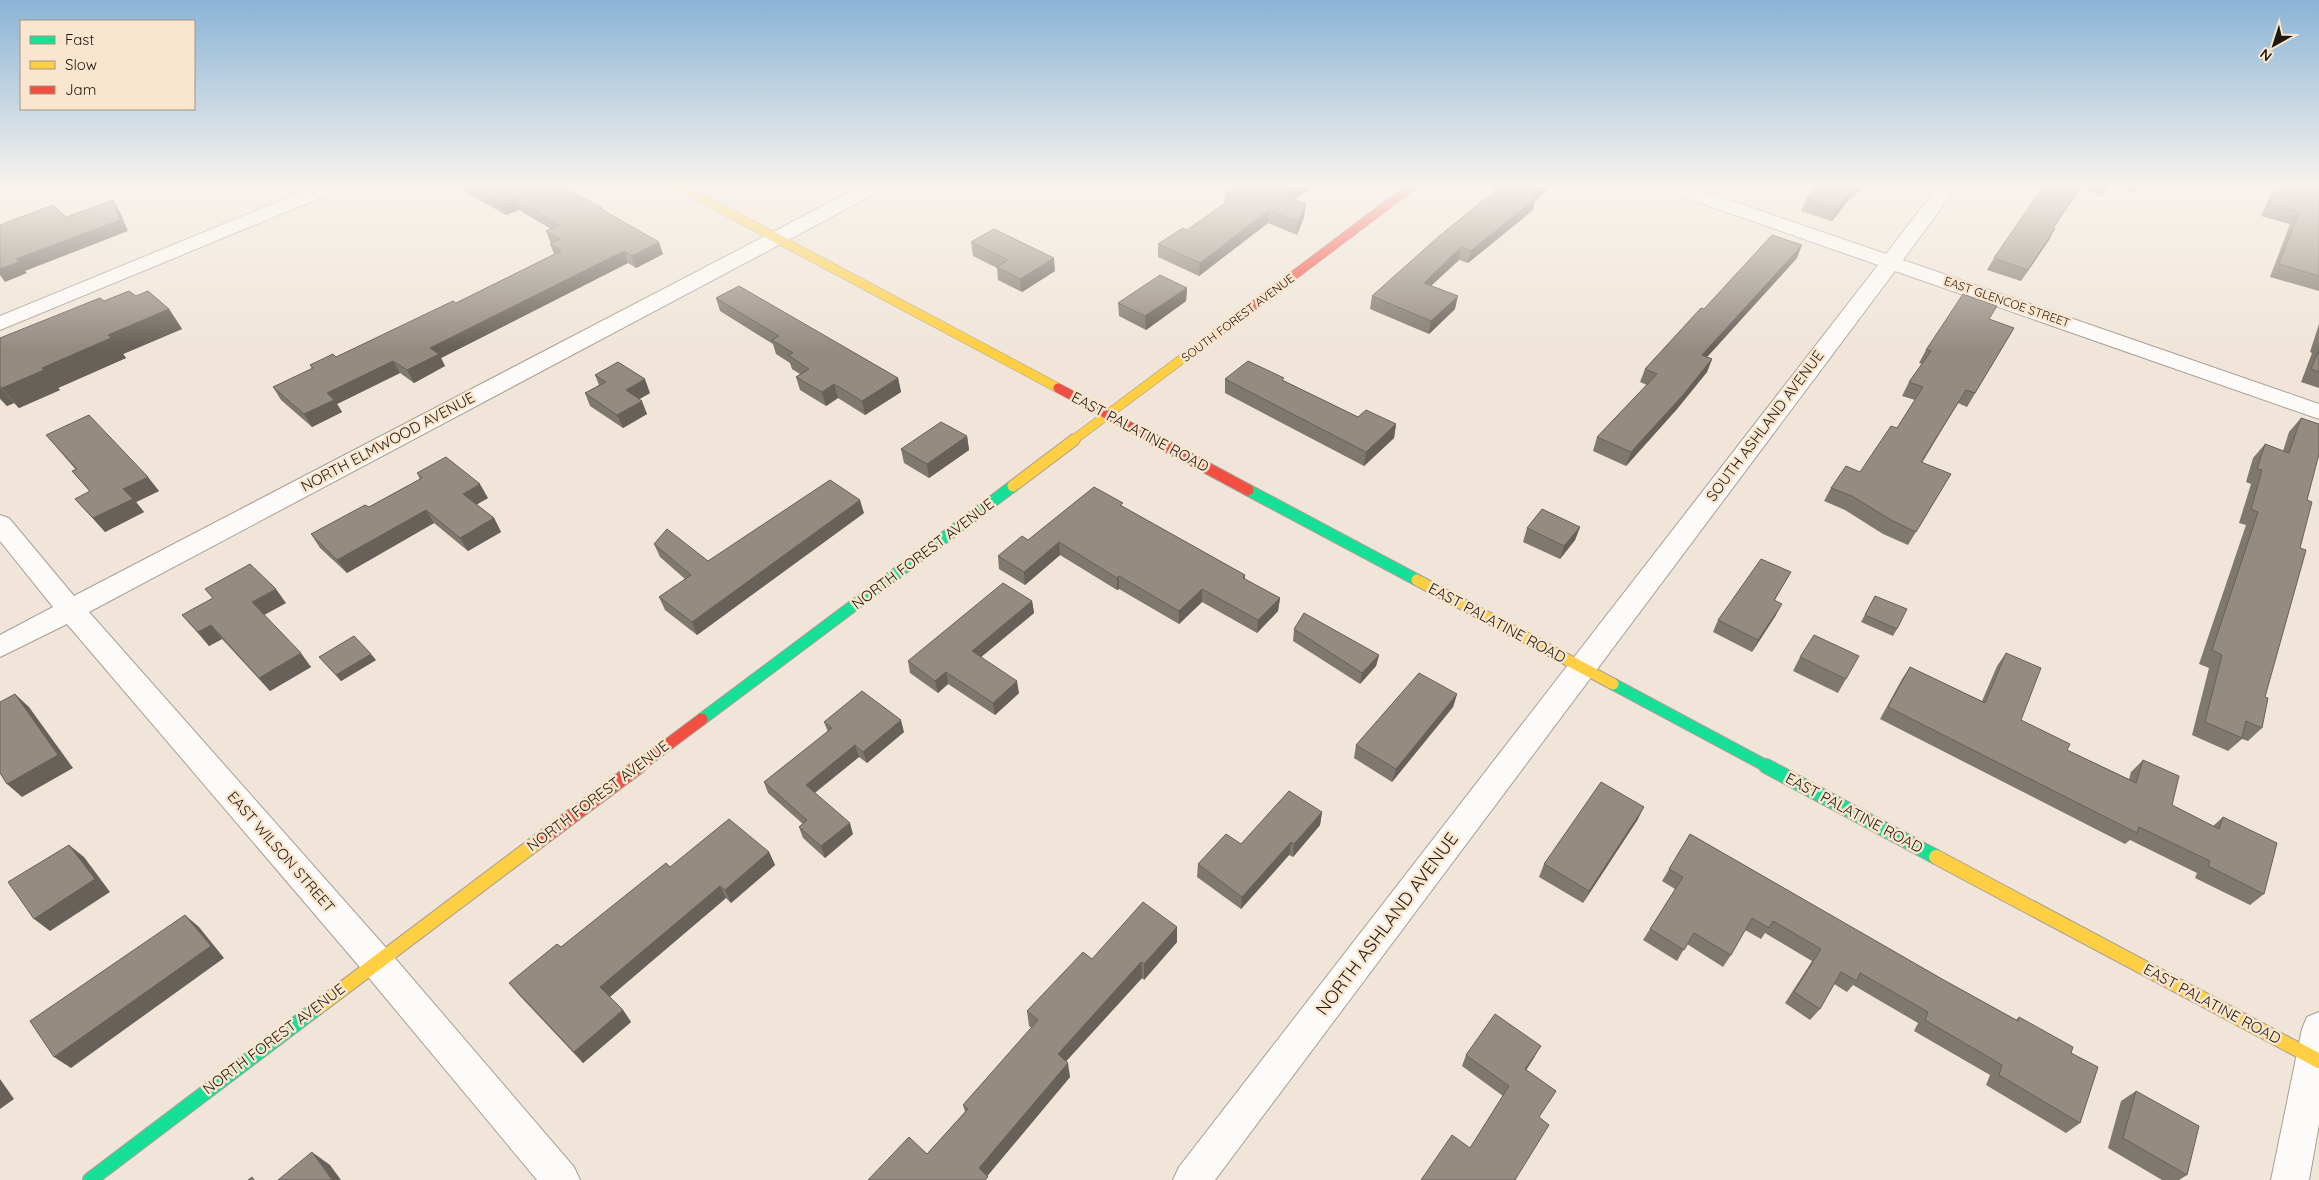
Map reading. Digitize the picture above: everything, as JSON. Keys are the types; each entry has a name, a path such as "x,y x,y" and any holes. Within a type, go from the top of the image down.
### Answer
{"main road":[{"name":"EAST PALATINE ROAD","path":"778,239 1582,668 2317,1049"},
{"name":"SOUTH FOREST AVENUE","path":"1109,416 1342,239"},
{"name":"NORTH FOREST AVENUE","path":"90,1180 376,961 1109,416"}],"street":[{"path":"0,324 204,239"},
{"name":"NORTH ELMWOOD AVENUE","path":"0,646 774,239"},
{"name":"EAST GLENCOE STREET","path":"1826,239 2319,412"},
{"name":"SOUTH ASHLAND AVENUE","path":"1582,668 1907,239"},
{"name":"EAST WILSON STREET","path":"0,524 70,609 376,961 561,1180"},
{"name":"NORTH ASHLAND AVENUE","path":"1192,1180 1582,668"},
{"path":"2290,1180 2317,1049"}],"building":[{"path":"0,239 69,239 16,259 19,262 0,269"},
{"path":"560,239 654,239 659,242 632,256 624,251 430,348 439,354 407,370 393,361 327,393 334,400 304,414 273,387 313,368 310,365 333,354 336,357 453,301 456,303 561,251 550,244"},
{"path":"976,239 1015,239 1054,258 1020,279 997,267 1008,260 971,242"},
{"path":"1166,239 1231,239 1200,263 1158,244"},
{"path":"1436,239 1486,239 1471,251 1461,247 1424,283 1458,296 1431,321 1372,296"},
{"path":"1768,239 1784,239 1802,245 1702,355 1712,359 1683,395 1631,452 1597,437 1657,374 1645,369 1701,308 1704,309"},
{"path":"2007,239 2048,239 2028,270 1994,258"},
{"path":"2289,239 2319,239 2319,276 2279,264"},
{"path":"1160,275 1187,288 1145,316 1118,303"},
{"path":"739,286 898,378 862,401 834,384 822,392 796,377 809,369 788,355 793,353 772,340 779,336 716,298"},
{"path":"129,291 136,296 148,291 169,309 108,335 111,338 42,368 44,370 2,388 0,386 0,338 100,298 104,301"},
{"path":"1963,294 1997,306 1989,319 2014,328 1975,393 1966,390 1921,462 1951,474 1916,532 1891,520 1852,496 1831,488 1846,466 1860,472 1891,426 1897,428 1923,387 1909,382 1931,351 1926,350"},
{"path":"2319,350 2319,372 2311,369"},
{"path":"1248,361 1284,378 1282,380 1358,417 1366,410 1396,424 1366,452 1225,379"},
{"path":"618,362 645,379 626,390 642,401 617,415 585,393 606,382 595,375"},
{"path":"89,415 148,477 123,489 133,499 93,518 75,499 90,491 72,471 77,469 46,435"},
{"path":"2301,418 2319,424 2319,454 2307,500 2312,502 2300,548 2306,550 2265,697 2268,698 2262,728 2246,721 2242,738 2205,722 2222,655 2212,650 2258,512 2251,509 2262,470 2257,469 2265,444 2289,453"},
{"path":"941,422 967,436 927,464 901,449"},
{"path":"446,457 480,484 463,494 494,518 460,538 426,510 337,560 311,534 365,505 369,507 422,478 417,473"},
{"path":"830,480 860,500 692,622 659,597 691,575 654,544 667,529 708,561"},
{"path":"1094,487 1123,503 1120,505 1245,575 1243,578 1280,598 1258,620 1202,589 1179,611 1119,576 1117,578 1059,542 1024,572 998,556 1022,536 1028,540"},
{"path":"1542,509 1580,527 1564,546 1527,528"},
{"path":"1761,559 1791,572 1774,600 1782,604 1758,640 1718,620"},
{"path":"250,564 276,589 252,602 301,653 259,678 211,625 198,632 182,615 213,598 205,589"},
{"path":"1003,583 1032,601 972,651 1017,681 993,703 946,672 935,681 908,661"},
{"path":"1875,596 1907,609 1897,629 1865,615"},
{"path":"1304,613 1379,655 1362,673 1294,629"},
{"path":"1814,635 1859,656 1846,679 1800,657"},
{"path":"354,636 371,654 336,675 319,657"},
{"path":"2006,653 2041,668 2021,720 2070,744 2067,750 2136,783 2143,760 2179,776 2172,805 2219,829 2223,817 2277,843 2264,894 2208,866 2210,861 2139,827 2137,833 1888,707 1910,667 1985,703"},
{"path":"1419,673 1457,694 1396,769 1356,745"},
{"path":"862,691 901,720 863,752 855,745 806,785 850,823 821,846 799,827 807,820 764,782 832,728 824,722"},
{"path":"15,694 58,755 7,784 0,773 0,702"},
{"path":"1601,782 1644,807 1589,891 1544,864"},
{"path":"1289,791 1322,812 1294,844 1291,842 1242,897 1198,864 1226,834 1241,844"},
{"path":"729,819 769,852 725,890 720,886 600,987 623,1010 574,1052 509,983 557,944 561,947 666,863 670,867"},
{"path":"1690,834 1942,979 2018,1021 2019,1017 2073,1047 2071,1053 2098,1067 2080,1123 1999,1075 2002,1065 1925,1020 1928,1012 1860,973 1857,981 1841,972 1820,1009 1794,992 1821,949 1773,921 1769,928 1752,918 1731,955 1694,933 1684,950 1650,929 1683,877 1669,869"},
{"path":"69,845 95,879 34,919 8,882"},
{"path":"1143,902 1177,927 1144,964 1141,962 1058,1054 1068,1063 979,1168 988,1177 985,1180 868,1180 909,1137 927,1154 968,1109 963,1105 1038,1020 1027,1011 1083,952 1092,959"},
{"path":"185,915 211,946 54,1057 30,1021"},
{"path":"1495,1014 1541,1046 1525,1069 1556,1091 1539,1117 1549,1125 1515,1180 1421,1180 1452,1135 1470,1148 1509,1086 1466,1055"},
{"path":"2136,1091 2199,1126 2187,1175 2123,1138"},
{"path":"312,1152 332,1180 278,1180"}],"traffic: fast":[{"path":"702,719 1013,486"},
{"path":"1248,490 1417,580"},
{"path":"1613,684 1936,857"},
{"path":"90,1180 317,1008"}],"traffic: slow":[{"path":"778,239 1058,388"},
{"path":"1013,486 1249,309"},
{"path":"1417,580 1613,684"},
{"path":"317,1008 540,840"},
{"path":"1936,857 2319,1061"}],"traffic: jam":[{"path":"1249,309 1342,239"},
{"path":"1058,388 1248,490"},
{"path":"540,840 702,719"}]}
